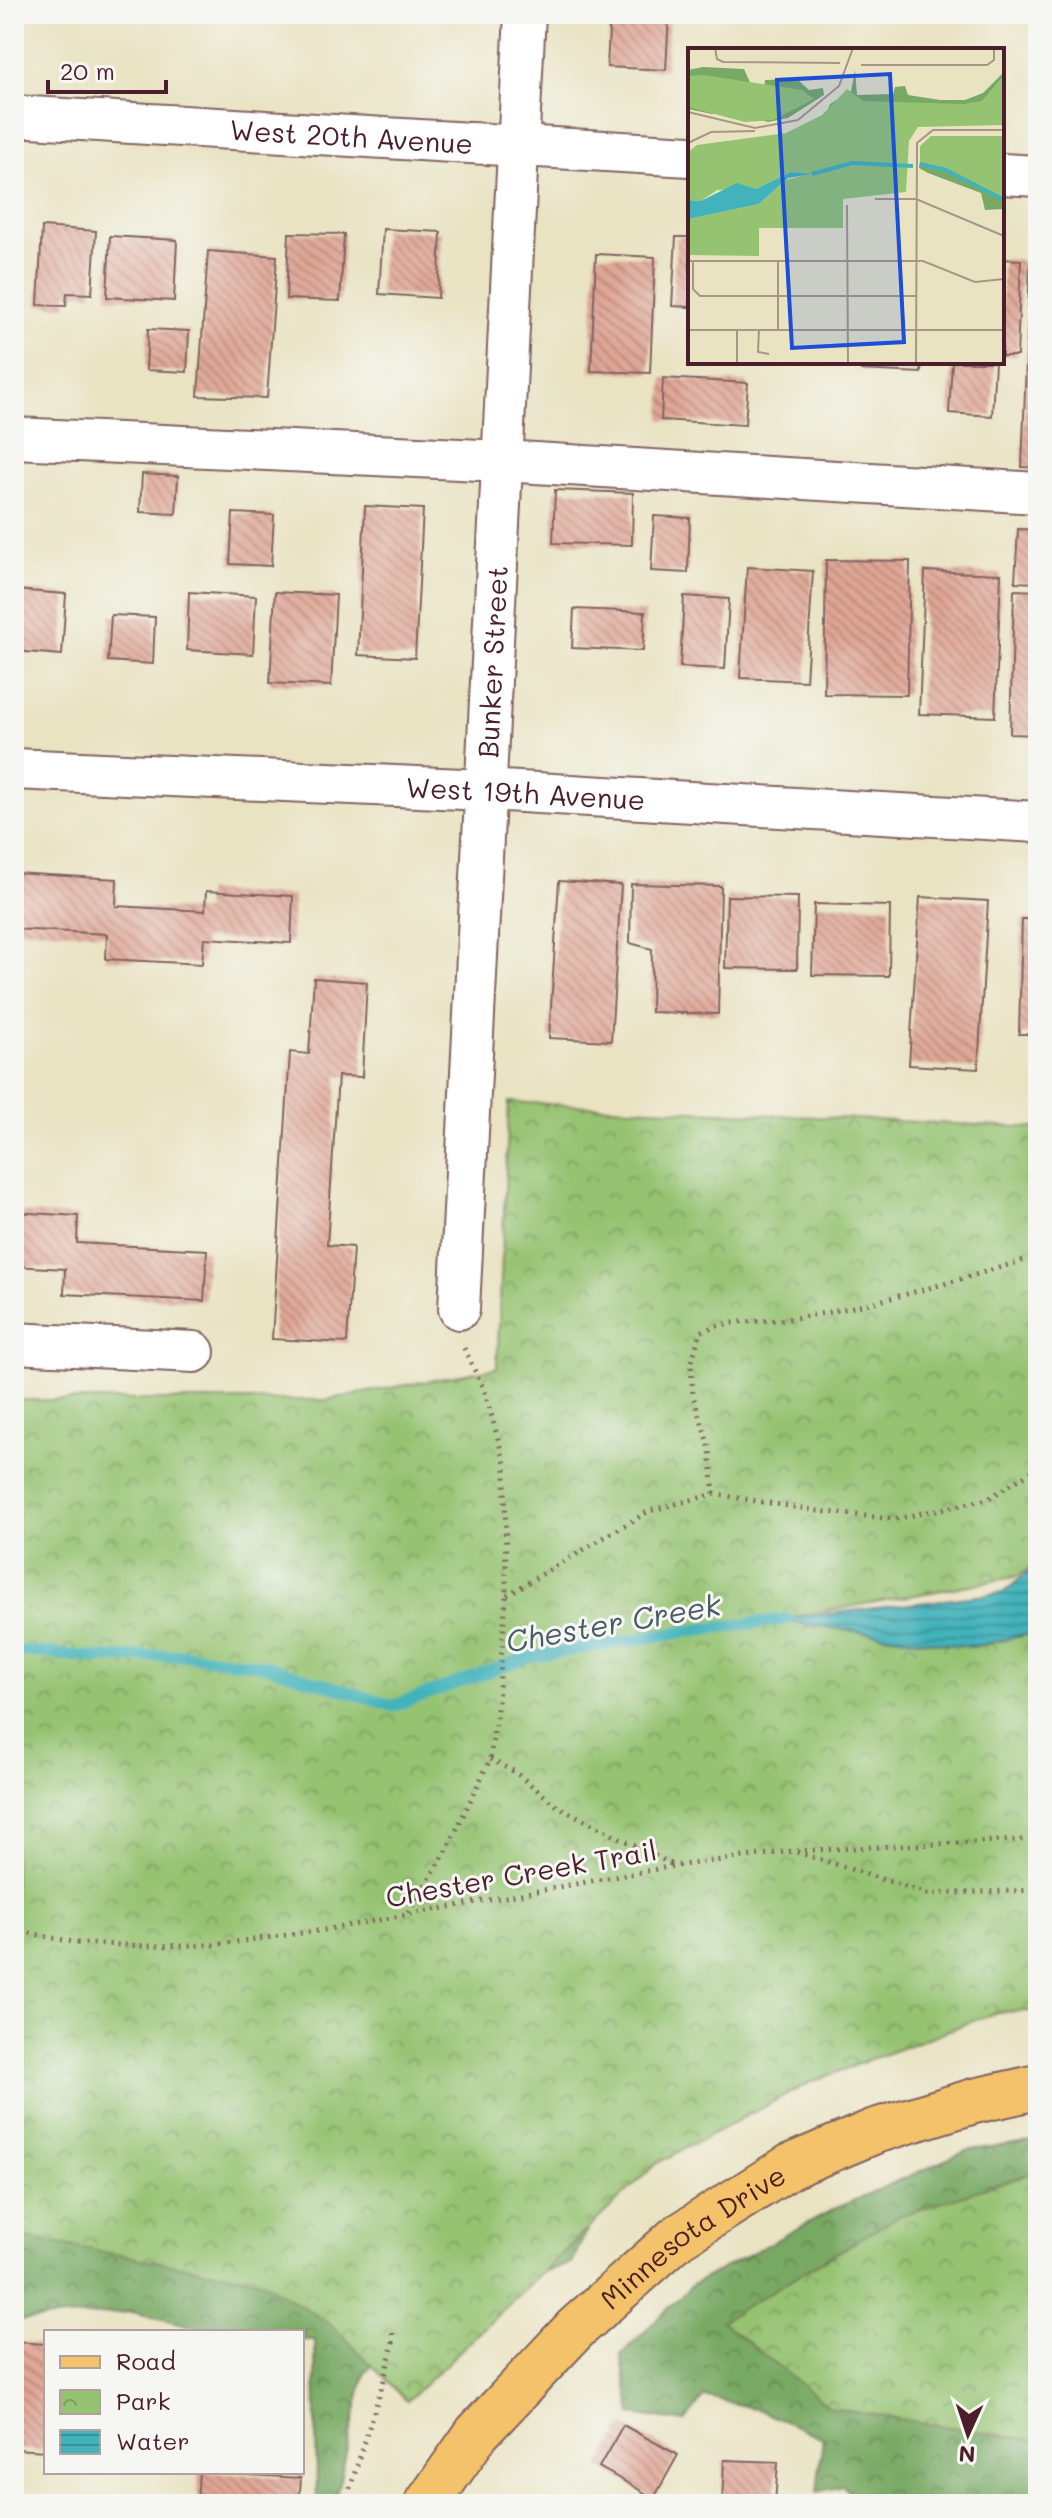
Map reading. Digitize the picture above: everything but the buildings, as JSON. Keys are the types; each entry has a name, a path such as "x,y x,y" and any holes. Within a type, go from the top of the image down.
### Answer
{"main road":[{"name":"Minnesota Drive","path":"427,2504 477,2433 575,2329 678,2237 791,2166 875,2131 974,2101 1038,2087"}],"street":[{"name":"Bunker Street","path":"459,1309 525,14"},
{"name":"West 20th Avenue","path":"14,116 688,156"},
{"path":"1004,174 1038,176"},
{"path":"14,438 502,461 1038,493"},
{"name":"West 19th Avenue","path":"14,769 485,790 1038,822"},
{"path":"14,1343 194,1352"}],"path":[{"path":"714,1494 710,1449 693,1396 691,1365 700,1332 720,1323 793,1319 927,1289 1038,1256"},
{"path":"407,1915 447,1850 490,1759 498,1703 506,1596 505,1464 485,1392 457,1333 459,1309"},
{"path":"506,1596 649,1511 714,1494 818,1511 895,1519 988,1499 1038,1467"},
{"path":"490,1759 515,1772 557,1806 674,1866"},
{"name":"Chester Creek Trail","path":"14,1930 78,1943 212,1945 309,1932 674,1866 793,1851 1038,1839"},
{"path":"793,1851 928,1894 1038,1890"},
{"path":"345,2504 384,2380 393,2343 393,2327"}],"green space":[{"path":"509,1102 1038,1128 1038,1561 1019,1576 777,1620 972,1647 1038,1632 1038,2011 997,2012 811,2082 657,2163 407,2401 332,2325 260,2280 14,2236 14,1400 326,1400 497,1368"},
{"path":"14,1998 614,2175 571,2264 430,2302 365,2373 334,2504 317,2504 315,2340 304,2340 304,2330 210,2330 132,2312 14,2321"},
{"path":"1038,2141 1038,2504 861,2504 843,2486 817,2492 823,2438 757,2409 704,2396 685,2422 632,2414 621,2355 692,2285 834,2209 969,2150"},
{"path":"1038,2171 1038,2441 831,2408 721,2321 899,2216"}],"water":[{"path":"1038,1564 1038,1632 972,1647 774,1620 1003,1593"}],"waterway":[{"name":"Chester Creek","path":"14,1650 97,1658 187,1655 267,1666 393,1706 529,1657 688,1631 788,1619"}]}
